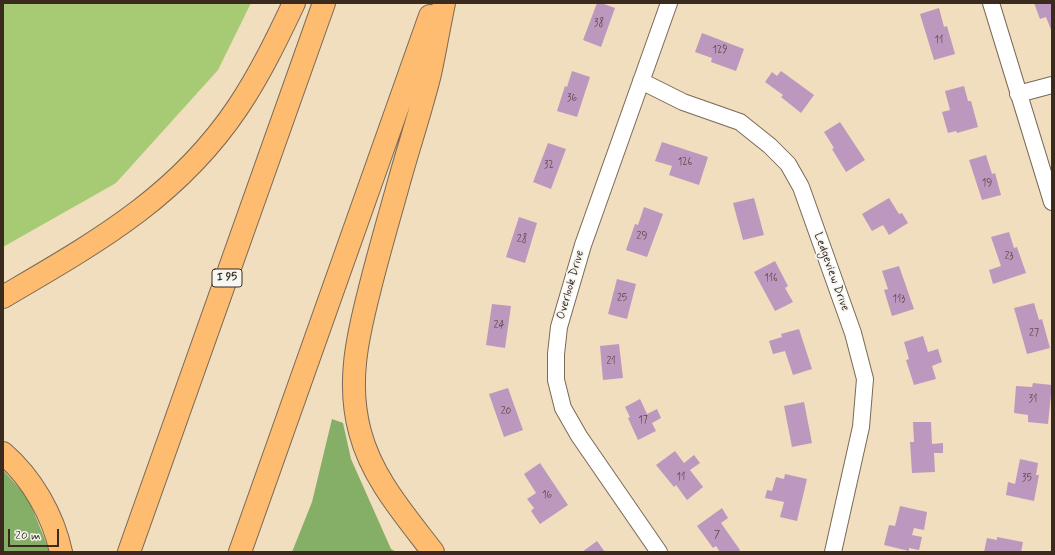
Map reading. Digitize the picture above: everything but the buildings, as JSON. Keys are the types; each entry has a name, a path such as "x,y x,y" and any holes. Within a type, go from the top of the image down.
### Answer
{"highway":[{"path":"3,297 113,231 157,198 184,173 214,140 237,108 263,65 294,3"},
{"name":"I 95","path":"129,552 324,3"},
{"path":"240,552 434,3"},
{"path":"433,552 389,494 371,463 357,421 353,376 364,311 377,258 430,74 444,3"},
{"path":"3,454 25,476 39,497 50,517 61,552"}],"street":[{"name":"Overlook Drive","path":"659,552 579,436 563,408 556,380 556,354 559,327 583,245 669,3"},
{"path":"991,3 1052,202"},
{"name":"Ledgeview Drive","path":"641,81 683,102 740,122 770,146 788,164 801,187 853,333 865,379 861,427 833,552"},
{"path":"1018,94 1052,85"}],"green space":[{"path":"3,3 251,3 218,70 116,183 3,247"},
{"path":"332,419 343,423 351,459 391,549 396,552 292,552 312,502"},
{"path":"3,470 28,498 50,552 3,552"}]}
